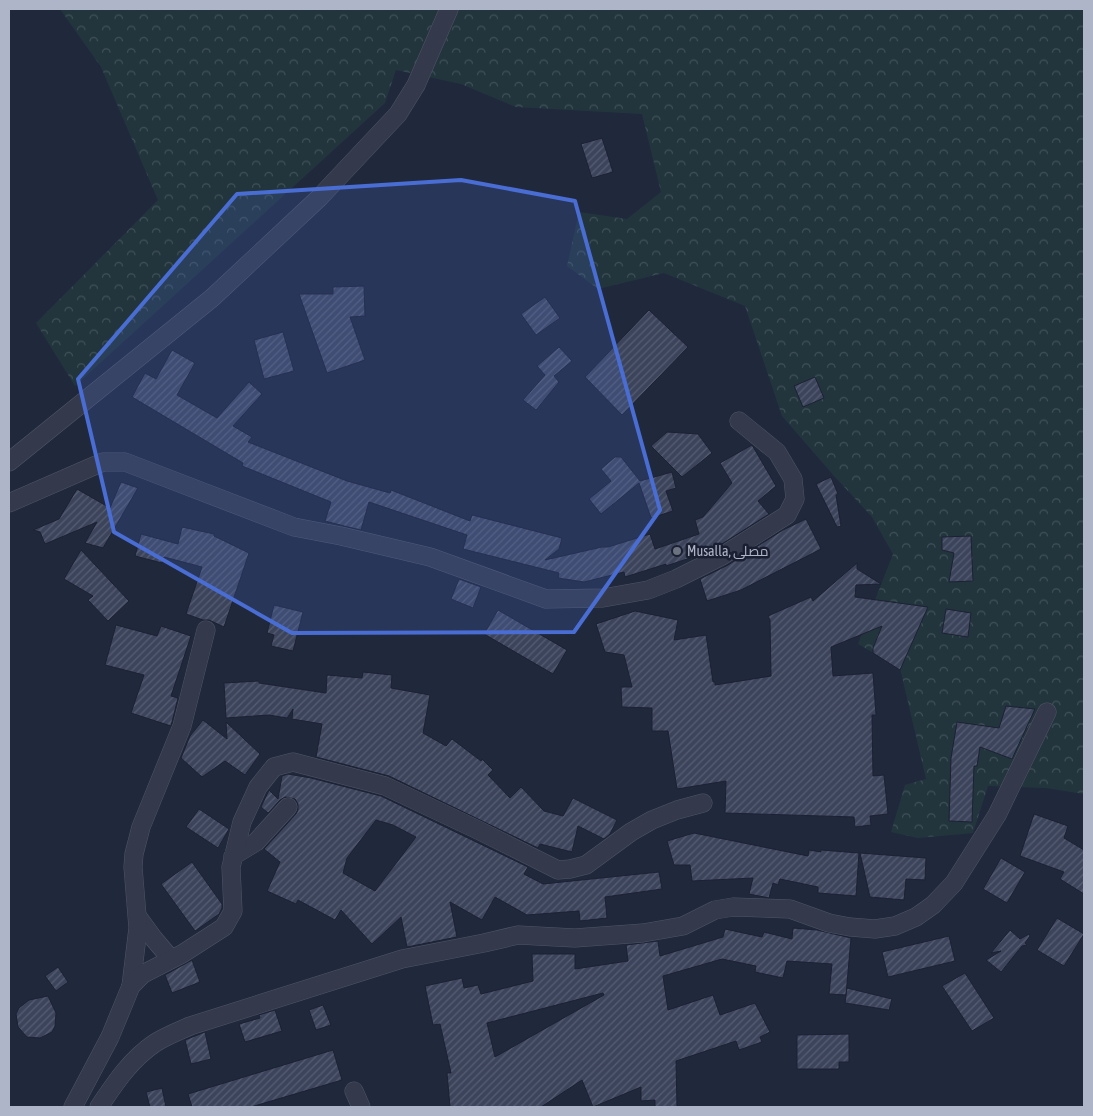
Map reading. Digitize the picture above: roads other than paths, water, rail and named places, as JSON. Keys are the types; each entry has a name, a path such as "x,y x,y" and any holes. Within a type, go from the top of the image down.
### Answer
{"street":[{"path":"9,462 212,298 319,198 398,114 416,85 449,9"},
{"path":"9,502 103,462 125,462 294,527 430,557 546,599 603,598 648,590 676,579 722,556 787,515 795,499 793,479 777,452 739,421"},
{"path":"74,1107 110,1036 131,986 138,917 133,867 134,854 142,827 182,726 206,630"},
{"path":"99,1107 127,1067 155,1043 173,1034 190,1026 402,959 518,935 574,938 665,930 683,926 715,910 733,907 790,909 829,923 850,927 874,929 895,926 916,917 933,905 954,883 997,815 1047,712"},
{"path":"131,986 143,974 182,954 224,927 233,911 231,867 242,822 258,787 274,767 293,762 385,786 558,870 570,870 586,865 631,832 652,820 677,810 703,803"},
{"path":"233,856 256,842 288,807"},
{"path":"138,917 171,959"},
{"path":"354,1091 361,1107"}],"place":[{"name":"Musalla, مصلى","path":"677,551"}]}
